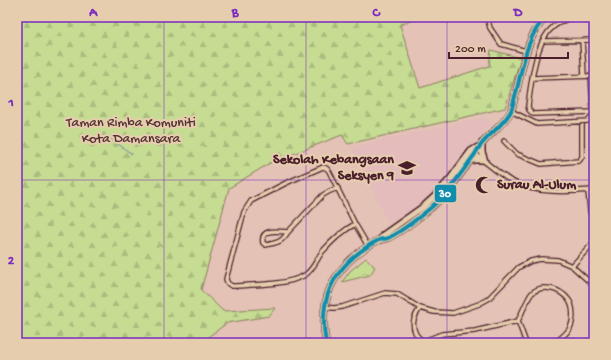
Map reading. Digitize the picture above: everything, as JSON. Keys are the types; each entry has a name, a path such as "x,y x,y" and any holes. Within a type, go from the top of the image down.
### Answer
{"street":[{"path":"487,17 490,28 501,44 526,51"},
{"path":"571,17 552,27 542,41 532,78 528,106 533,114 593,112"},
{"path":"326,343 324,332 324,307 328,293 338,274 351,259 368,246 380,240 386,239 436,196 473,152 504,121 511,111 526,51 532,34 542,18"},
{"path":"582,40 584,76"},
{"path":"542,41 594,40"},
{"path":"511,111 537,124 582,122 588,121 592,118 592,76 532,78"},
{"path":"504,141 517,154 541,164 579,161 582,157 582,122"},
{"path":"482,143 484,161"},
{"path":"473,152 507,178 528,187 548,191 594,190"},
{"path":"404,224 430,209 440,200 468,162 473,152"},
{"path":"468,162 474,160 484,161"},
{"path":"355,224 347,229 323,252 311,269 304,275 291,280 278,282 232,286 226,282 244,212 252,201 286,183 323,167 329,171 355,224 368,246"},
{"path":"288,232 270,231 264,236 262,240 263,243 266,245 281,241 323,195 338,188"},
{"path":"588,191 590,211 594,226"},
{"path":"572,266 594,242"},
{"path":"324,307 342,307 385,293 397,294 420,308 434,312 453,313 479,304 488,299 519,267 531,261 541,259 558,260 572,266 594,286"},
{"path":"526,343 518,321 531,294 541,288 551,288 568,298 572,307 572,320 569,329 557,341 532,343"},
{"path":"420,308 414,318 413,325 419,338 424,341 442,334 475,330 518,321"}],"shaded area":[{"name":"Sekolah Kebangsaan Seksyen 9","path":"486,117 492,124 460,159 440,186 416,208 389,224 351,147"}],"green space":[{"name":"Taman Rimba Komuniti Kota Damansara","path":"17,17 420,17 400,25 420,88 489,66 491,50 521,58 505,108 348,144 342,135 270,163 229,188 201,290 223,311 275,308 269,316 227,323 204,340 205,343 17,343"},
{"path":"366,258 375,267 370,275 342,282 350,271"}],"waterway":[{"path":"108,137 132,154"}],"transit line":[{"name":"30","path":"326,343 324,327 326,300 330,287 337,276 345,265 368,246 379,240 388,238 419,218 435,204 453,184 478,148 503,122 511,111 526,52 535,32 547,17"}],"place":[{"name":"Sekolah Kebangsaan Seksyen 9","path":"407,168"},
{"name":"Surau Al-Ulum","path":"484,185"}]}
